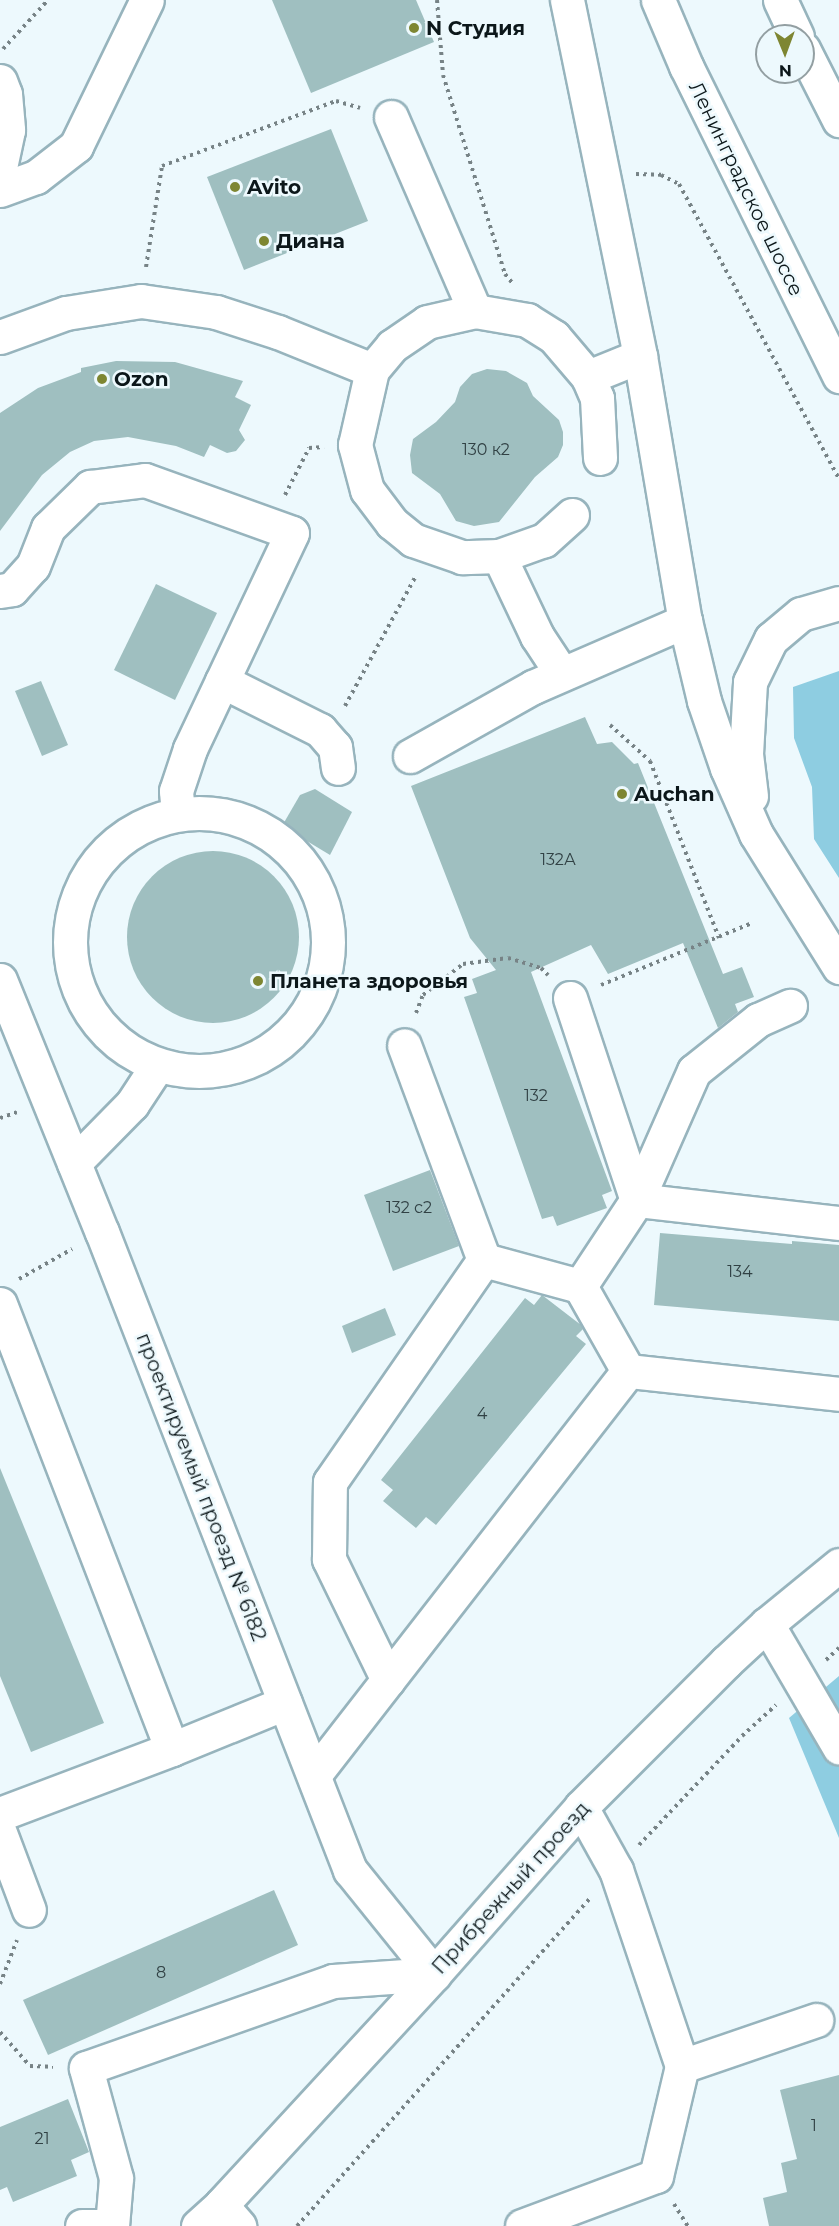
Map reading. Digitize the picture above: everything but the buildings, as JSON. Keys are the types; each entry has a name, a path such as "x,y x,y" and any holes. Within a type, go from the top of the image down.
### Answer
{"street":[{"path":"0,190 36,177 76,146 147,0"},
{"path":"567,0 640,356 685,621 704,701 727,768 756,834 839,967"},
{"name":"Ленинградское шоссе","path":"658,0 686,66 839,376"},
{"path":"780,0 791,24"},
{"path":"815,73 839,120"},
{"path":"0,81 5,94 8,130 0,167"},
{"path":"391,117 475,311"},
{"path":"0,337 66,313 141,301 216,312 278,332 372,370"},
{"path":"572,515 544,540 499,556 462,557 413,540 392,523 367,490 354,445 372,370 392,346 427,322 475,311 527,320 554,337 588,376 597,398 600,458"},
{"path":"588,376 640,356"},
{"path":"0,591 12,589 33,566 48,528 90,487 145,480 292,533 190,749 176,791 178,812"},
{"path":"499,556 537,636 562,674"},
{"path":"756,834 746,754 750,682 771,639 801,614 839,603"},
{"path":"410,756 533,687 685,621"},
{"path":"222,681 320,730 332,753"},
{"path":"178,812 229,814 296,854 320,892 329,954 320,991 290,1035 253,1060 203,1072 157,1066 112,1040 80,997 69,920 91,867 124,834 178,812"},
{"name":"проектируемый проезд № 6182","path":"0,980 102,1232 350,1870 434,1974"},
{"path":"570,998 637,1200"},
{"path":"580,1286 637,1200 694,1071 758,1020 790,1006"},
{"path":"404,1045 484,1260"},
{"path":"74,1163 132,1104 157,1066"},
{"path":"637,1200 839,1223"},
{"path":"484,1260 580,1286 628,1371"},
{"path":"388,1680 328,1559 330,1482 484,1260"},
{"path":"5,1294 172,1749"},
{"path":"314,1775 628,1371"},
{"path":"628,1371 839,1394"},
{"name":"Прибрежный проезд","path":"219,2219 581,1807 767,1624 839,1565"},
{"path":"767,1624 839,1747"},
{"path":"0,1814 172,1749 285,1703"},
{"path":"522,2226 656,2176 682,2066 616,1870 581,1807"},
{"path":"0,1833 29,1910"},
{"path":"112,2226 116,2178 86,2068 333,1981 434,1974"},
{"path":"682,2066 816,2020"},
{"path":"82,2226 98,2226"}],"path":[{"path":"0,52 48,0"},
{"path":"437,0 443,75 505,274 519,292"},
{"path":"141,301 162,166 336,101 391,117"},
{"path":"632,175 644,173 661,175 679,184 839,479"},
{"path":"269,525 309,448 354,445"},
{"path":"332,753 432,546"},
{"path":"610,725 650,761 718,938 752,924"},
{"path":"5,1294 102,1232"},
{"path":"297,2226 616,1870 742,1736 801,1683"},
{"path":"0,1984 29,1910"},
{"path":"0,2032 30,2066 86,2068"}],"shaded area":[{"path":"839,671 839,878 814,839 812,787 794,738 793,687"},
{"path":"839,1676 839,1838 789,1718"}],"place":[{"name":"N Студия","path":"414,28"},
{"name":"Avito","path":"235,187"},
{"name":"Диана","path":"264,241"},
{"name":"Ozon","path":"102,379"},
{"name":"Auchan","path":"622,794"},
{"name":"Планета здоровья","path":"258,981"}]}
